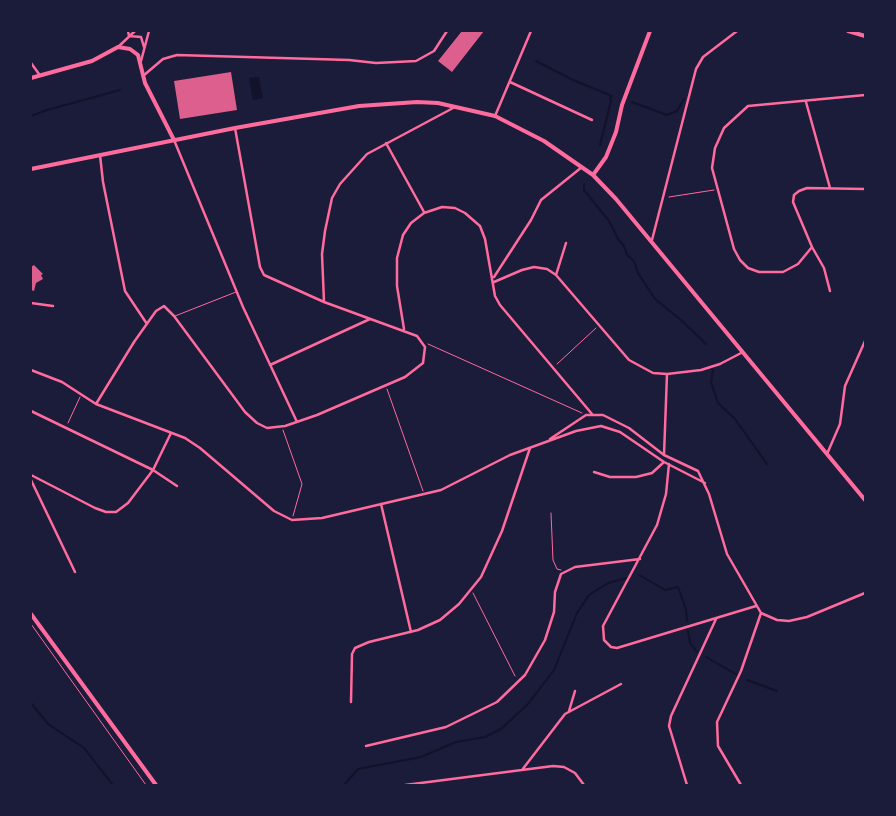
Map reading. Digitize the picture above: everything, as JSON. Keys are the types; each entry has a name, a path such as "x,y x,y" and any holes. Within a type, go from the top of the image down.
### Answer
{"main road":[{"path":"593,175 606,157 614,138 624,98 650,31"},
{"path":"848,31 865,36"},
{"path":"31,78 39,74 85,63 118,47 126,47 134,51 141,62 143,76 174,140"},
{"path":"31,169 235,128 359,106 418,102 495,116 524,129 582,167 593,175 627,210 826,456 865,500"},
{"path":"31,614 156,785"}],"street":[{"path":"128,31 129,36"},
{"path":"118,47 136,31"},
{"path":"141,62 150,31"},
{"path":"143,76 163,59 177,55 376,62 416,61 434,51 448,31"},
{"path":"495,116 531,31"},
{"path":"652,240 696,69 703,57 737,31"},
{"path":"129,36 141,37 144,48"},
{"path":"31,63 39,74"},
{"path":"510,82 592,120"},
{"path":"812,247 798,264 783,272 759,272 748,268 740,260 734,249 712,168 716,148 724,128 748,106 761,103 806,102 865,95"},
{"path":"806,102 830,188"},
{"path":"324,302 322,254 332,198 340,184 358,161 386,143 455,108"},
{"path":"96,404 156,311 164,306 174,316 226,390 250,418 267,428 297,422 385,386 409,374 423,363 426,355 423,342 404,329 324,302 261,272 235,128"},
{"path":"174,140 237,291 297,422"},
{"path":"386,143 424,212"},
{"path":"100,155 103,182 125,291 147,324"},
{"path":"493,280 531,220 541,200 582,167"},
{"path":"830,291 824,268 795,210 794,195 807,188 865,189"},
{"path":"404,329 397,286 397,258 403,235 411,223 424,212 442,207 455,208 473,218 480,226 485,239 495,296 500,305 592,414"},
{"path":"556,275 566,243"},
{"path":"493,280 534,266 547,269 556,275 629,360 646,370 667,374 711,367 743,352"},
{"path":"31,302 53,306"},
{"path":"270,365 372,318"},
{"path":"826,456 840,424 845,386 865,341"},
{"path":"31,370 62,382 96,404 170,434 185,438 200,448 283,518 292,520 322,518 424,495 454,485 497,461 547,441 591,427 610,427 664,462 705,483"},
{"path":"664,455 667,374"},
{"path":"31,411 153,470 177,486"},
{"path":"31,416 37,414"},
{"path":"547,441 586,415 592,414 614,419 664,455 694,468 705,483 727,554 761,613 777,620 789,621 807,617 865,593"},
{"path":"31,475 95,508 111,512 121,509 128,503 153,470 170,434"},
{"path":"351,702 352,654 355,648 369,642 411,632 440,620 472,590 490,563 530,448"},
{"path":"594,472 610,476 636,477 652,473 664,462"},
{"path":"669,464 662,511 640,559 603,626 602,633 607,644 617,648 756,606"},
{"path":"31,480 74,572"},
{"path":"381,504 411,632"},
{"path":"366,746 452,724 497,702 519,682 545,640 554,612 558,579 567,570 602,563 640,559"},
{"path":"741,785 718,746 717,722 741,671 761,613"},
{"path":"686,785 669,726 671,716 716,618"},
{"path":"522,770 553,727 569,711 621,684"},
{"path":"569,711 575,691"},
{"path":"406,785 553,766 564,767 576,773 584,785"}],"lane":[{"path":"174,316 237,291"}],"path":[{"path":"663,198 717,190"},
{"path":"553,368 599,326"},
{"path":"423,342 586,415"},
{"path":"385,386 424,495"},
{"path":"65,428 81,395"},
{"path":"283,426 302,484 292,520"},
{"path":"551,513 553,564 557,569 567,570"},
{"path":"472,590 519,682"},
{"path":"31,624 146,785"}],"shaded area":[{"path":"259,77 263,98 253,100 249,78"}],"building":[{"path":"462,31 484,31 452,72 438,61"},
{"path":"231,72 237,110 180,119 174,81"},
{"path":"34,265 43,274 41,275 43,279 36,283 34,291 31,290 31,267"}],"waterway":[{"path":"536,61 573,80 612,96"},
{"path":"31,116 120,90"},
{"path":"600,145 611,101 610,95"},
{"path":"632,102 667,115 677,111 684,99"},
{"path":"584,184 584,190 609,221 618,239 624,246 627,255 634,261 638,273 655,299 706,344"},
{"path":"713,370 711,382 718,403 735,419 767,464"},
{"path":"639,575 665,590 678,587 686,609 687,621"},
{"path":"344,785 358,769 421,757 456,742 485,737 501,729 528,704 554,670 577,613 589,595 608,583 627,578"},
{"path":"688,631 690,643 697,652"},
{"path":"706,657 739,676"},
{"path":"747,680 777,691"},
{"path":"31,703 48,724 84,748 113,785"}]}
